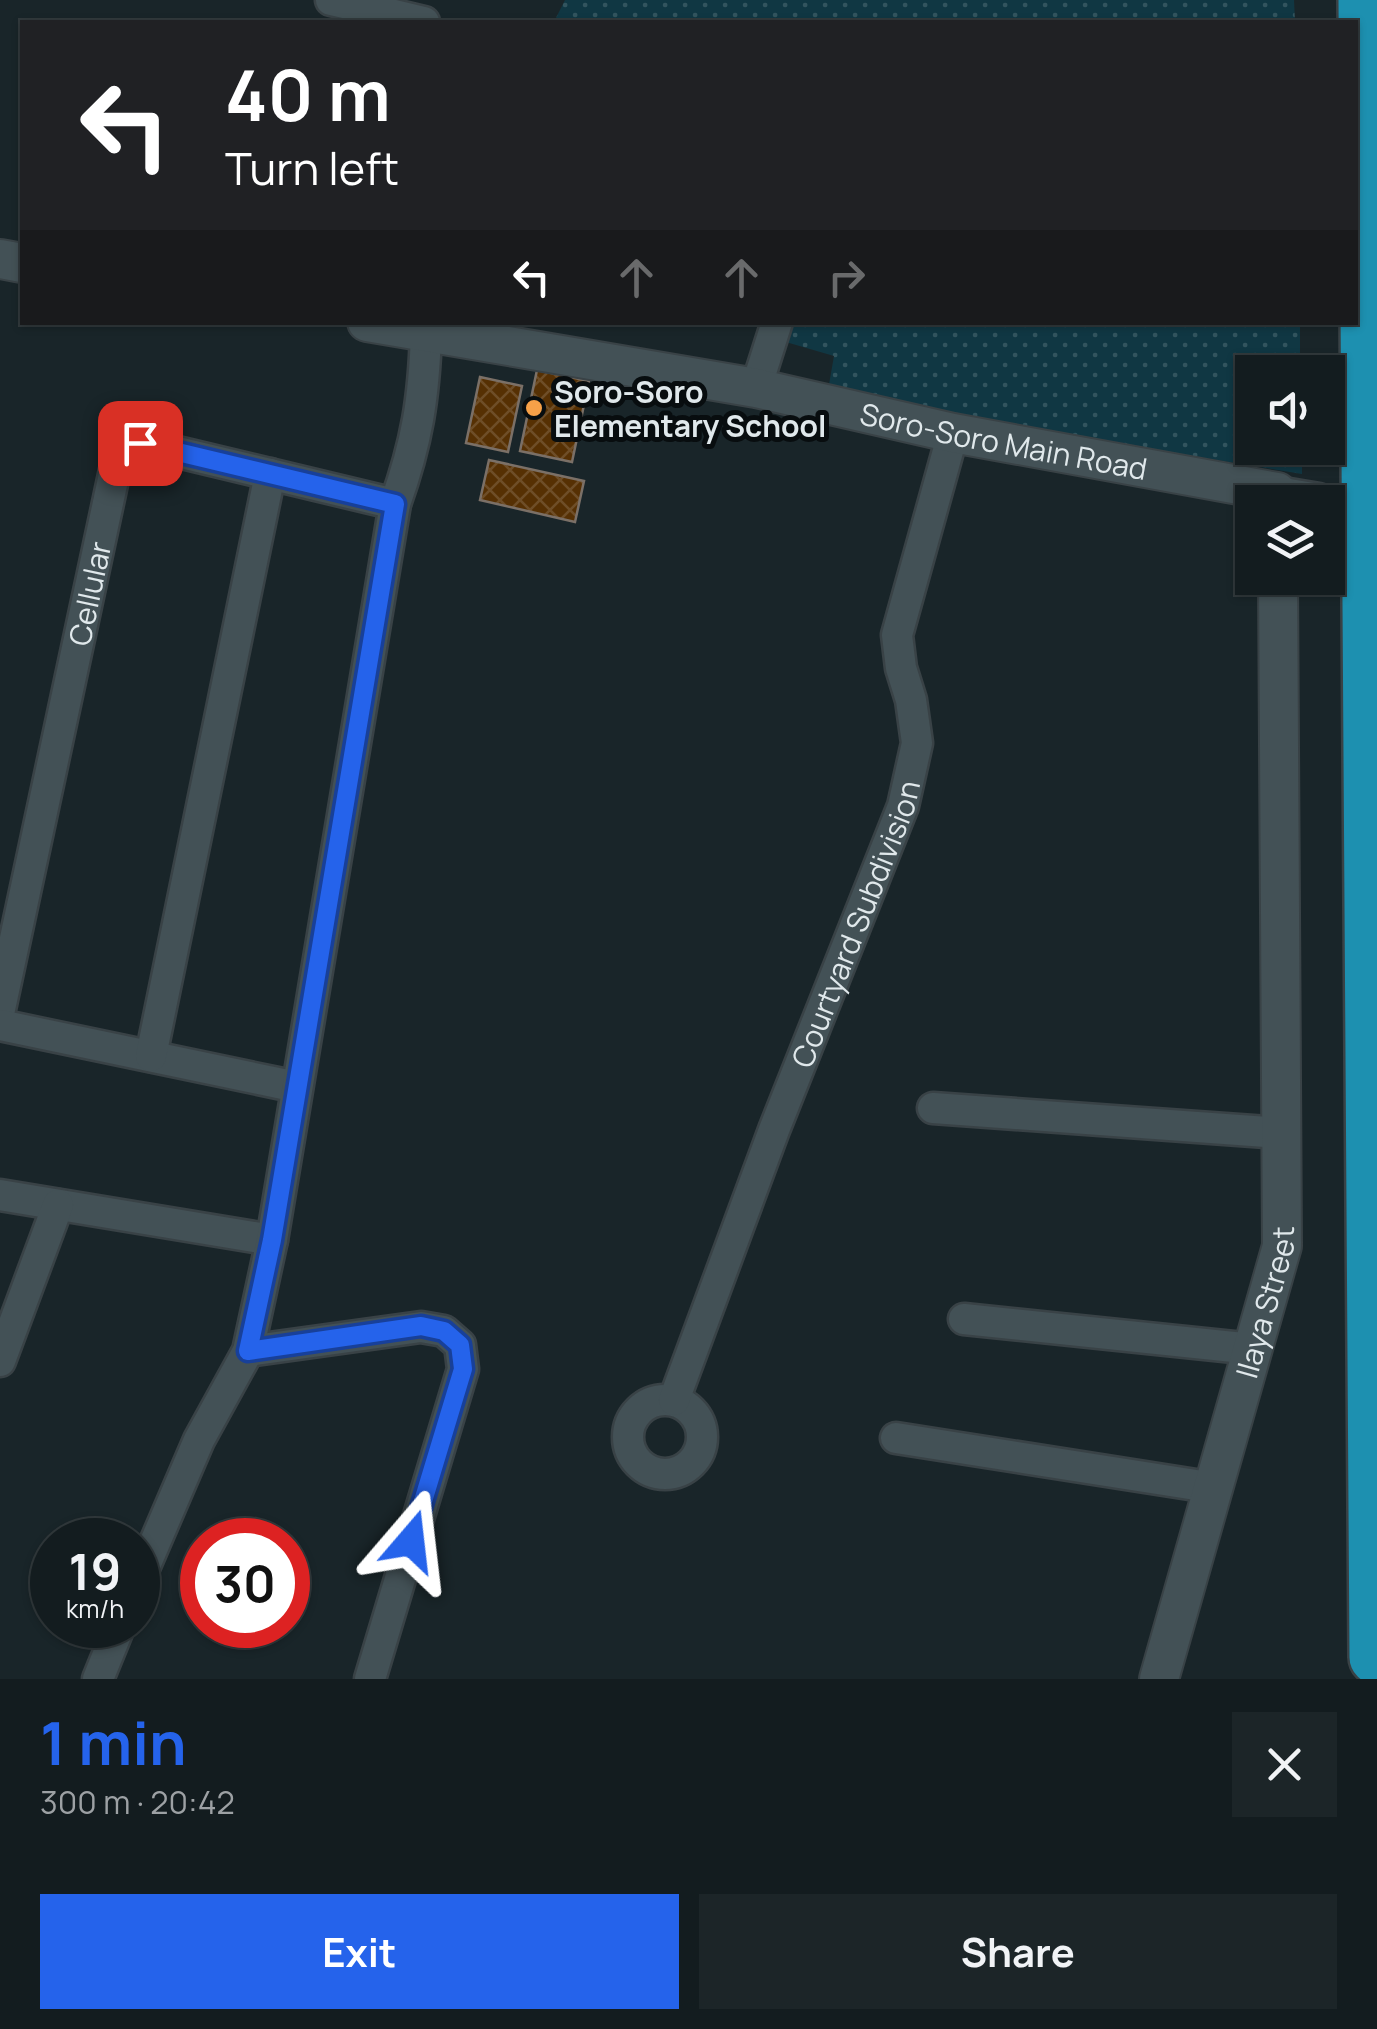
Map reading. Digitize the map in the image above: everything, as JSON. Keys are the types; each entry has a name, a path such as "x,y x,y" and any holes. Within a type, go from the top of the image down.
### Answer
{"highway":[{"path":"1366,0 1377,1657"}],"street":[{"path":"331,0 416,20"},
{"name":"Soro-Soro Main Road","path":"383,325 756,388 953,433 1235,489"},
{"path":"756,388 776,325"},
{"path":"160,1531 199,1440 248,1351 272,1240 395,504 413,452 420,414 426,333"},
{"name":"Courtyard Subdivision","path":"674,1400 774,1130 903,806 917,743 912,700 900,668 897,635 953,433"},
{"name":"Cellular","path":"0,1008 114,470 126,451 140,443 395,504"},
{"path":"151,1056 270,474"},
{"name":"Ilaya Street","path":"1158,1679 1282,1246 1278,595"},
{"path":"0,1025 297,1088"},
{"path":"933,1108 1281,1133"},
{"path":"0,1195 272,1240"},
{"path":"0,1361 58,1205"},
{"path":"964,1319 1253,1349"},
{"path":"248,1351 421,1326 444,1331 460,1345 463,1369 370,1679"},
{"path":"896,1438 1215,1488"},
{"path":"98,1679 111,1648"}],"shaded area":[{"path":"565,0 1294,0 1295,20 555,20"},
{"path":"783,325 1300,325 1300,355 1235,355 1235,463 827,396 834,356 779,340"},
{"path":"1247,465 1302,465 1302,474"}],"building":[{"path":"537,370 589,381 572,462 520,451"},
{"path":"480,377 522,386 508,452 466,443"},
{"path":"489,460 584,481 575,522 480,500"}],"place":[{"name":"Soro-Soro Elementary School","path":"534,408"}],"route":[{"path":"140,443 395,504 272,1240 248,1351 421,1326 444,1331 460,1345 463,1369 411,1541"}]}
